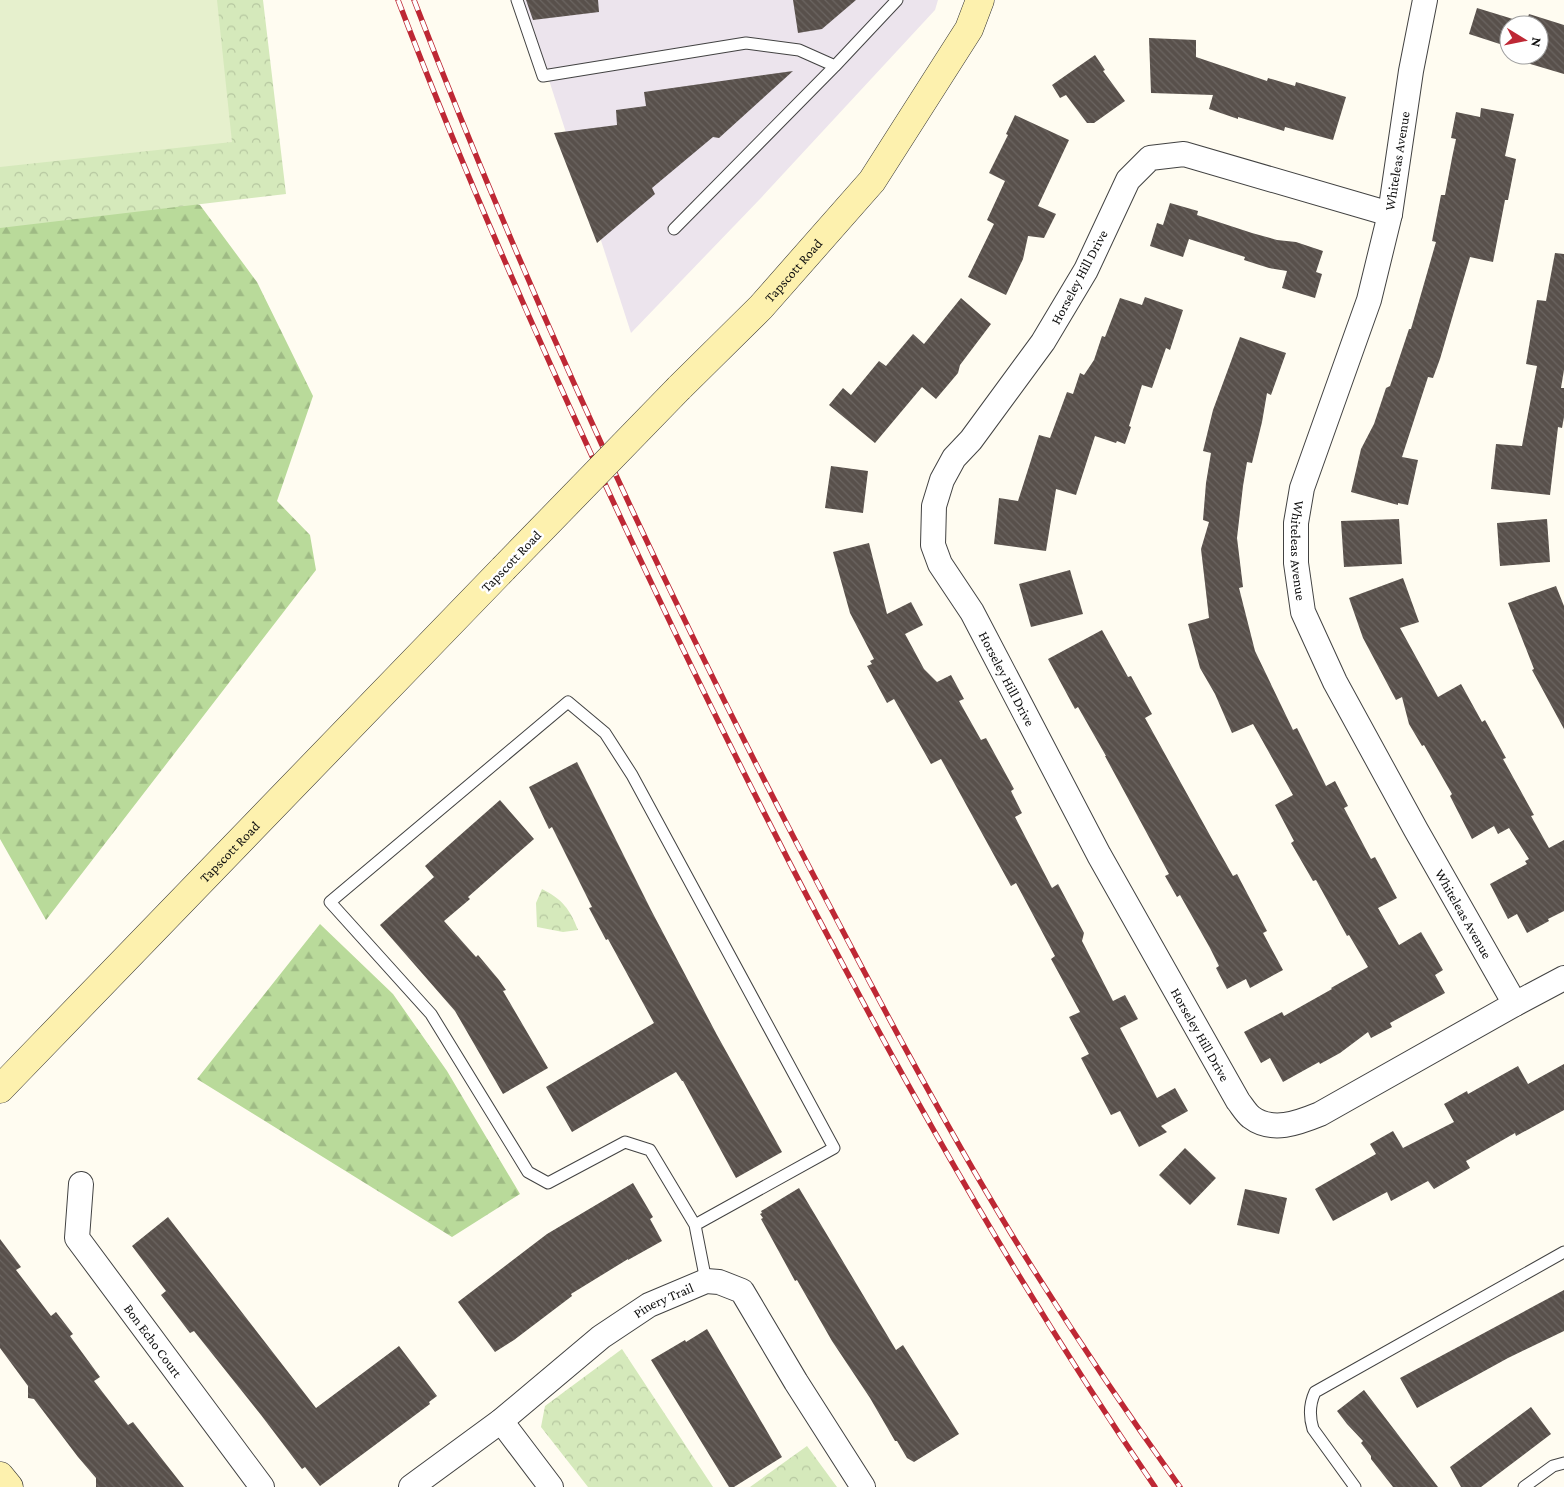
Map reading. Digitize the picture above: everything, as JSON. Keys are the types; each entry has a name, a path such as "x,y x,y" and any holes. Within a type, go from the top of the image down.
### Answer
{"street":[{"name":"Tapscott Road","path":"0,1089 679,388 761,307 872,181 969,30 980,0"},
{"name":"Whiteleas Avenue","path":"1425,0 1411,72 1390,214 1369,300 1302,488 1296,523 1296,563 1303,612 1335,682 1416,830 1516,1004"},
{"name":"Horseley Hill Drive","path":"1390,214 1184,154 1150,158 1128,180 1086,270 1043,342 971,440 954,458 942,480 934,506 933,545 940,564 972,612 1099,855 1238,1101 1251,1116 1264,1123 1280,1126 1295,1124 1320,1114 1564,978"},
{"name":"Bon Echo Court","path":"81,1184 77,1238 262,1487"},
{"name":"Pinery Trail","path":"411,1487 501,1421 601,1338 649,1305 706,1281 719,1282 742,1291 796,1382 863,1487"},
{"path":"501,1421 551,1487"},
{"path":"0,1476 9,1487"}],"lane":[{"path":"516,0 541,75 546,77 746,43 799,50 836,66"},
{"path":"674,228 836,66 897,0"},
{"path":"695,1224 834,1148 632,775 605,733 568,702 330,902 432,1014 528,1172 548,1183 626,1142 650,1150 695,1224 706,1281"},
{"path":"1355,1487 1313,1429 1310,1421 1310,1406 1315,1392 1564,1252"},
{"path":"1524,1487 1553,1466 1564,1462"}],"shaded area":[{"path":"523,0 938,0 935,10 760,199 631,333"}],"green space":[{"path":"0,0 263,0 286,194 0,228"},
{"path":"0,0 217,0 232,142 0,167"},
{"path":"137,181 200,205 257,282 313,396 277,501 310,535 316,570 46,920 0,839 0,184"},
{"path":"542,889 564,905 572,916 578,930 563,932 537,927 536,903"},
{"path":"320,924 393,994 447,1071 520,1194 452,1237 197,1079"},
{"path":"622,1349 713,1487 588,1487 541,1427 545,1406"},
{"path":"807,1446 837,1487 750,1487"}],"building":[{"path":"526,0 598,0 599,12 533,20"},
{"path":"793,0 856,0 822,29 798,33"},
{"path":"1477,8 1500,15 1499,44 1469,34"},
{"path":"1549,20 1564,25 1564,74 1534,65 1549,65"},
{"path":"1149,38 1196,40 1196,57 1267,81 1268,78 1295,86 1296,82 1346,97 1333,140 1285,127 1284,131 1209,109 1213,95 1151,93"},
{"path":"1095,55 1105,70 1103,71 1125,101 1094,123 1087,123 1066,95 1060,98 1052,85"},
{"path":"793,71 719,138 713,137 652,188 655,194 597,243 554,133 617,125 616,110 646,106 644,92"},
{"path":"1481,108 1514,114 1505,156 1516,159 1508,200 1505,200 1493,262 1470,257 1440,359 1433,378 1428,377 1402,457 1418,460 1408,505 1398,503 1398,505 1351,492 1361,449 1374,424 1386,388 1390,386 1409,329 1411,329 1436,242 1432,241 1441,195 1445,195 1456,139 1451,138 1456,112 1480,117"},
{"path":"1015,115 1069,140 1038,206 1056,214 1044,238 1028,236 1023,259 1006,295 968,277 994,224 987,220 1005,181 989,173 1008,135 1006,134"},
{"path":"1170,203 1198,211 1197,215 1252,233 1277,240 1296,242 1323,251 1316,272 1322,274 1315,298 1282,288 1287,271 1269,268 1244,260 1245,257 1189,239 1183,257 1150,246 1157,223 1163,225"},
{"path":"1555,253 1564,254 1564,370 1561,388 1564,388 1564,417 1562,428 1558,427 1550,495 1491,489 1496,444 1522,446 1537,366 1526,364 1537,300 1546,301"},
{"path":"1145,297 1183,310 1170,350 1166,348 1152,388 1142,385 1125,444 1095,436 1076,495 1056,489 1046,551 994,544 999,498 1018,501 1039,435 1050,438 1067,392 1073,394 1080,373 1084,375 1094,360 1102,336 1105,337 1120,298 1142,305"},
{"path":"961,298 991,324 960,365 958,373 936,399 922,387 875,443 829,405 843,388 851,395 879,361 886,366 913,334 924,344"},
{"path":"1240,337 1286,353 1271,395 1267,393 1252,463 1247,462 1237,538 1243,587 1239,588 1255,651 1293,730 1297,728 1326,786 1335,781 1348,806 1344,808 1371,859 1375,857 1397,898 1378,908 1399,945 1421,932 1443,970 1435,975 1445,993 1390,1023 1392,1027 1371,1038 1368,1032 1340,1053 1320,1064 1319,1062 1283,1082 1270,1058 1261,1063 1244,1032 1282,1012 1284,1016 1368,967 1349,935 1347,936 1316,880 1313,881 1291,843 1294,841 1275,805 1293,795 1253,724 1232,733 1215,694 1200,668 1188,624 1209,618 1201,549 1209,522 1203,520 1211,453 1203,451 1213,410"},
{"path":"831,466 868,471 863,513 825,508"},
{"path":"1399,519 1402,564 1344,567 1341,521"},
{"path":"1547,519 1550,562 1500,566 1497,523"},
{"path":"869,543 887,614 911,602 923,625 905,634 924,669 937,682 951,675 964,699 959,701 981,740 986,738 1014,789 1011,791 1022,813 1015,817 1052,888 1058,884 1084,933 1082,941 1113,1001 1125,995 1138,1019 1120,1028 1157,1098 1175,1088 1188,1111 1161,1126 1167,1132 1139,1147 1120,1111 1111,1115 1081,1058 1089,1054 1069,1017 1080,1012 1051,959 1055,956 1016,883 1011,886 941,759 931,764 894,699 887,703 867,666 872,664 870,661 874,659 850,613 833,552"},
{"path":"1070,570 1083,614 1031,627 1019,584"},
{"path":"1403,578 1419,622 1400,628 1438,697 1461,684 1482,722 1485,720 1506,758 1503,759 1534,815 1531,816 1549,848 1564,840 1564,911 1527,933 1517,914 1508,919 1490,884 1527,864 1525,861 1529,859 1509,828 1498,834 1494,826 1472,839 1450,796 1452,794 1424,745 1422,746 1409,724 1402,697 1396,700 1363,638 1349,598"},
{"path":"1556,586 1564,606 1564,729 1532,670 1534,669 1508,603"},
{"path":"1102,630 1128,677 1131,676 1152,714 1145,718 1233,876 1237,874 1267,931 1263,933 1283,970 1250,988 1246,979 1227,989 1216,968 1219,966 1210,948 1180,895 1177,897 1165,876 1169,874 1106,756 1078,707 1075,709 1048,659"},
{"path":"577,762 651,910 782,1152 736,1178 683,1081 676,1072 572,1132 546,1087 654,1023 589,908 592,907 552,827 549,829 529,787"},
{"path":"500,800 534,839 468,897 470,899 444,921 476,957 478,955 499,980 506,990 503,991 548,1068 503,1094 455,1011 380,925 434,877 425,866"},
{"path":"1564,1064 1564,1110 1516,1136 1515,1133 1466,1161 1470,1168 1434,1189 1428,1181 1391,1201 1387,1192 1333,1221 1315,1189 1376,1154 1370,1144 1393,1131 1403,1148 1454,1122 1444,1104 1467,1091 1468,1094 1518,1066 1528,1084"},
{"path":"1185,1148 1216,1178 1190,1205 1159,1175"},
{"path":"633,1183 653,1217 650,1219 662,1241 628,1259 571,1294 572,1296 495,1352 458,1302 547,1234"},
{"path":"799,1188 896,1350 903,1345 959,1434 914,1462 907,1458 897,1441 895,1441 870,1398 832,1341 797,1280 795,1281 761,1219 763,1218 760,1214 762,1213 761,1211"},
{"path":"1245,1189 1287,1198 1279,1234 1237,1225"},
{"path":"168,1217 316,1408 399,1346 437,1396 429,1402 430,1404 320,1486 305,1467 302,1469 194,1331 190,1333 161,1295 166,1291 132,1246"},
{"path":"0,1239 21,1267 16,1270 51,1316 56,1312 73,1334 70,1336 100,1377 94,1381 128,1425 133,1422 184,1487 96,1487 96,1478 34,1399 28,1398 28,1386 0,1348"},
{"path":"1564,1290 1564,1331 1508,1358 1417,1408 1400,1378"},
{"path":"707,1329 782,1457 734,1487 729,1487 651,1360"},
{"path":"1364,1390 1438,1487 1393,1487 1371,1459 1371,1456 1361,1443 1363,1441 1337,1411"},
{"path":"1531,1407 1551,1434 1481,1487 1461,1487 1450,1467"}],"railway":[{"path":"398,0 467,173 566,400 627,532 784,853 883,1038 986,1221 1097,1400 1155,1487"},
{"path":"414,0 500,213 592,423 690,631 793,836 899,1037 954,1137 1012,1235 1073,1331 1180,1487"}]}
